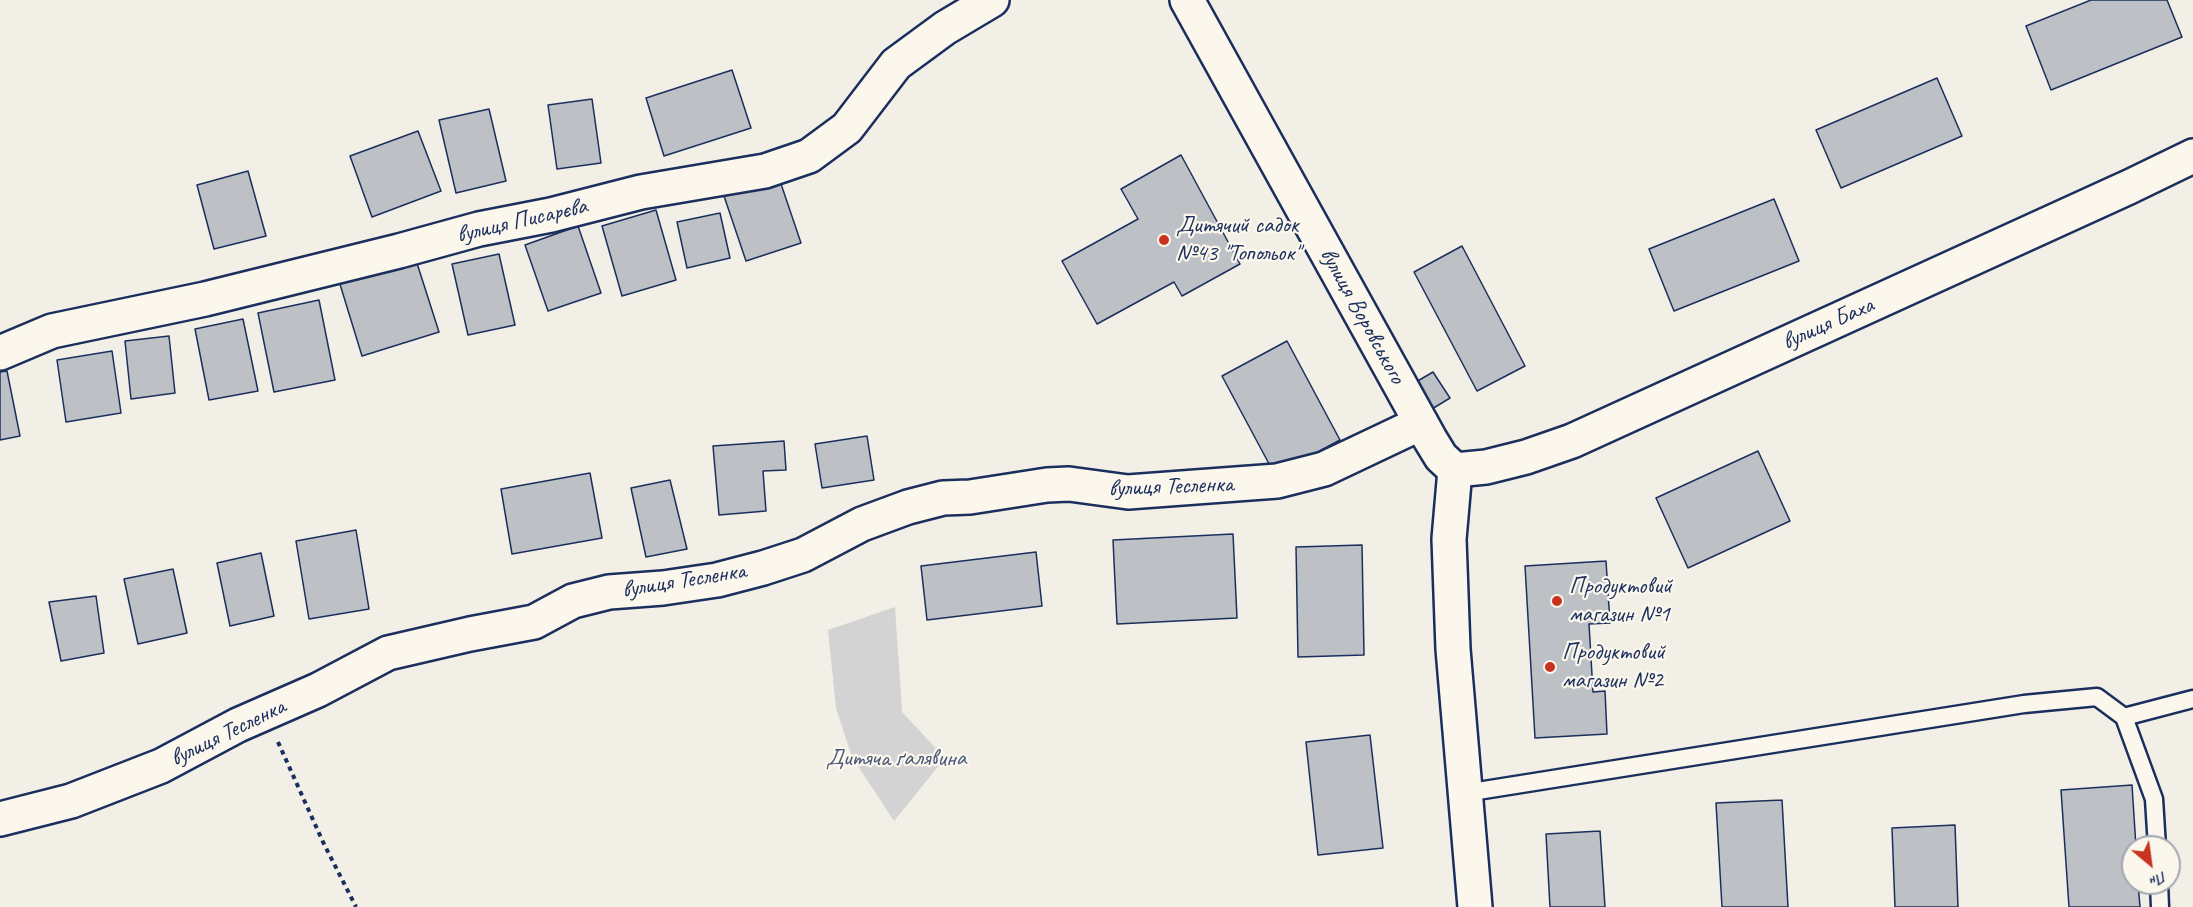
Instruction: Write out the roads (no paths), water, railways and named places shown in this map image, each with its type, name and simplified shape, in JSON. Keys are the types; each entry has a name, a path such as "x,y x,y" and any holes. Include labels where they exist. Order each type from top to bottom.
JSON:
{"street":[{"name":"вулиця Писарєва","path":"0,352 52,331 205,299 479,229 551,215 641,192 765,171 798,160 809,156 847,128 896,64 945,28 992,0"},
{"name":"вулиця Воровського","path":"1187,0 1421,423 1441,457 1455,470"},
{"name":"вулиця Баха","path":"1455,470 1486,467 1526,457 1572,441 2193,156"},
{"name":"вулиця Тесленка","path":"0,819 71,801 161,766 265,713 318,690 388,653 534,622 573,601 609,592 663,588 717,580 763,568 803,555 862,524 943,498 970,497 1069,484 1128,492 1276,481 1324,469 1421,423"},
{"path":"1455,470 1449,539 1454,649 1475,907"}],"lane":[{"path":"1465,794 2024,704 2097,697 2124,717 2154,799 2156,835"},
{"path":"2124,717 2193,699"}],"place":[{"name":"Дитячий садок №43 \"Топольок\"","path":"1164,240"},
{"name":"Продуктовий магазин №1","path":"1557,601"},
{"name":"Продуктовий магазин №2","path":"1550,667"}],"park label":[{"name":"Дитяча ґалявина","path":"896,759"}]}
